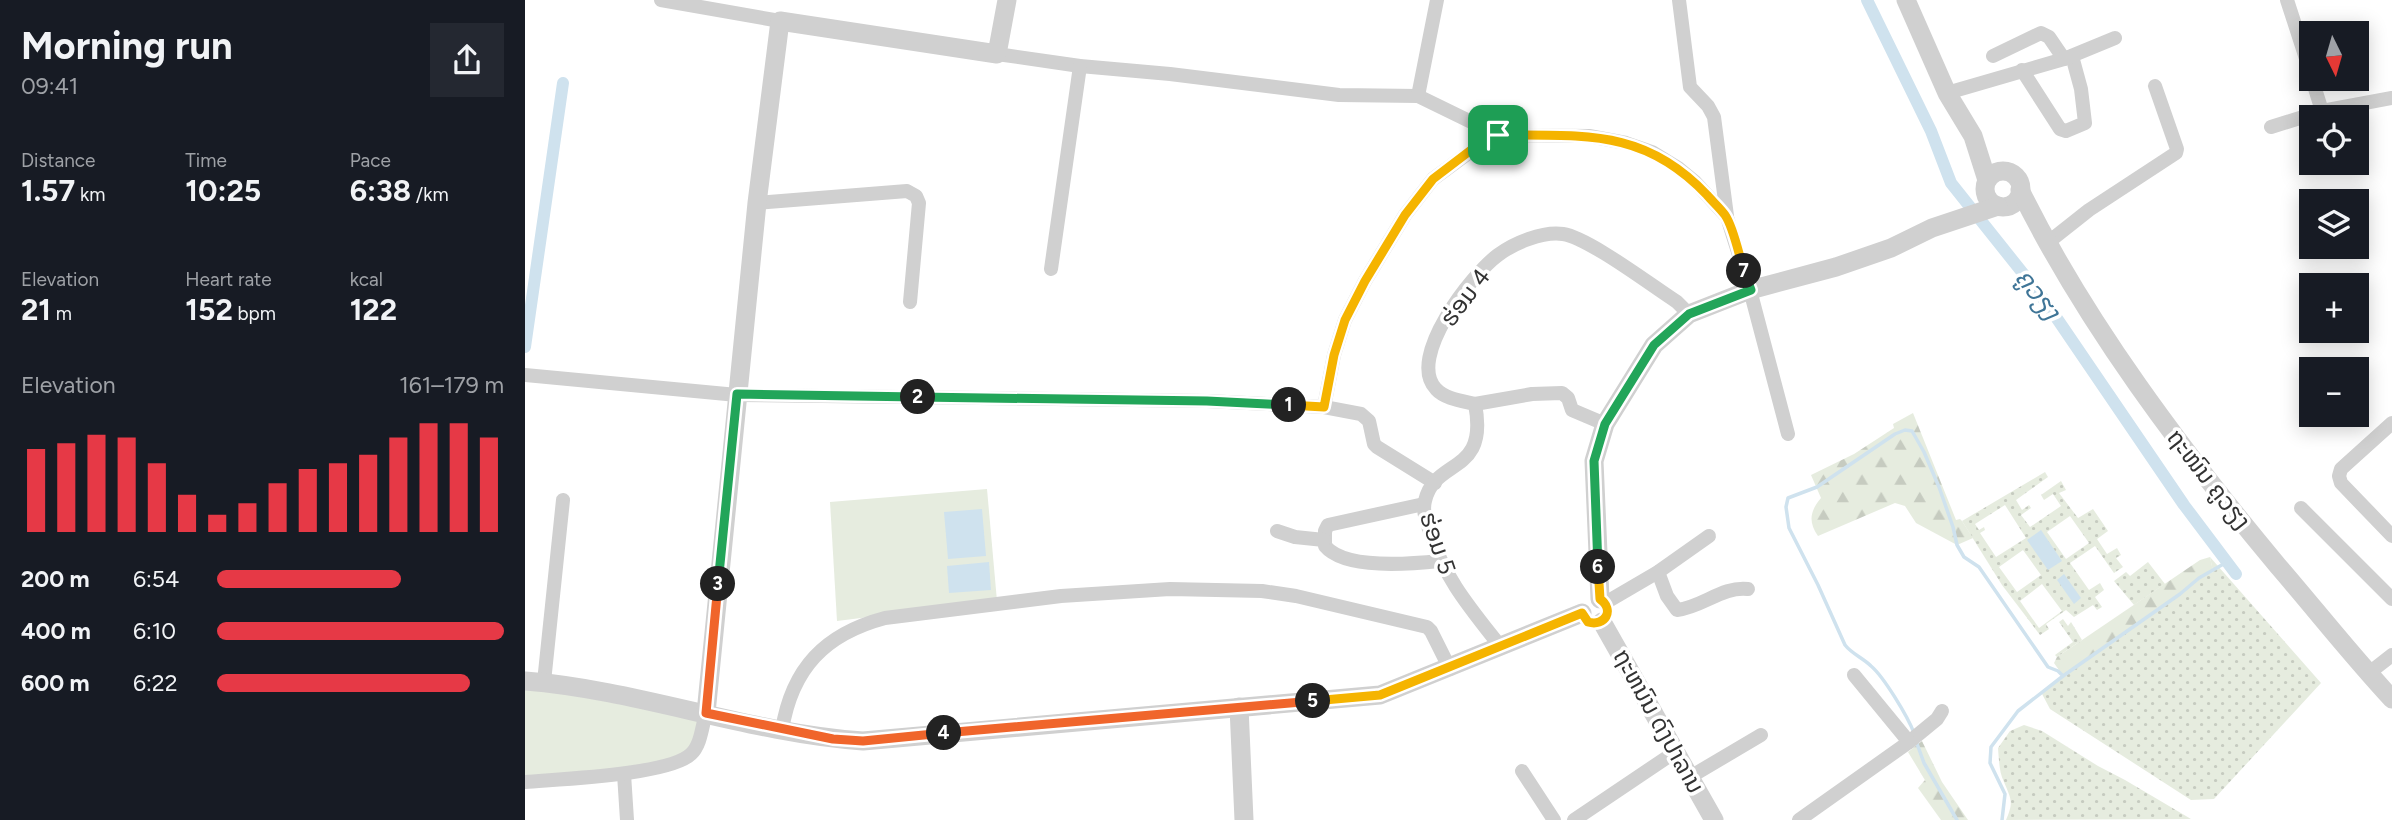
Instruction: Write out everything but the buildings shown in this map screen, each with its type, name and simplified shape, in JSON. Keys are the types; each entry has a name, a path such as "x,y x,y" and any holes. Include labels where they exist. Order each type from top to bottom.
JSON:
{"street":[{"path":"661,0 780,21 1080,66 1339,95 1418,96 1498,135 1589,136 1626,143 1652,152 1678,168 1727,217"},
{"path":"997,54 1007,0"},
{"path":"1418,96 1437,0"},
{"path":"1679,0 1690,87 1708,106 1714,117 1727,217 1751,290 1788,435"},
{"name":"ຖະໜົນ ຄູວຽງ","path":"1906,0 1947,93 1973,136 2018,180 2020,191 2046,244 2143,391 2218,495 2392,699"},
{"path":"2287,0 2299,37"},
{"path":"525,782 624,774 678,762 695,749 706,713 757,203 780,21"},
{"path":"1993,56 2041,33 2046,34 2068,57 2081,89 2085,123 2066,131 2060,129 2022,70"},
{"path":"1947,93 2068,57 2115,38"},
{"path":"1051,268 1080,66"},
{"path":"2046,244 2089,210 2176,153 2177,149 2155,86"},
{"path":"2354,105 2392,98"},
{"path":"2271,127 2299,118"},
{"path":"1324,407 1334,355 1345,320 1405,215 1433,179 1471,150 1498,135"},
{"name":"ຖະໜົນ ຄູວຽງ","path":"1973,136 1991,198 2046,244"},
{"name":"ຖະຫນົນ ດົງປາລານ","path":"1714,820 1635,676 1602,608 1594,461 1605,424 1654,345 1689,314 1751,290 1836,267 1891,248 1958,219 1991,198 1999,172 2011,173"},
{"path":"757,203 907,191 915,196 919,203 911,302"},
{"path":"1991,198 2017,200 2020,191"},
{"name":"ຮ່ອມ 4","path":"1475,404 1437,391 1429,380 1430,350 1433,340 1470,283 1497,255 1513,246 1555,233 1578,239 1677,302 1689,314"},
{"path":"528,375 737,394 1193,401 1324,407 1361,414 1369,421 1374,444 1435,483"},
{"path":"1475,404 1532,394 1562,393 1568,398 1571,410 1605,424"},
{"name":"ຮ່ອມ 5","path":"1475,404 1477,429 1471,454 1435,483 1427,493 1424,513 1440,561 1452,585 1500,646"},
{"path":"2392,423 2341,469 2339,476 2341,482 2392,537"},
{"path":"563,500 535,681 648,700 782,730 863,741 1380,695 1582,613 1588,600 1602,608 1709,536"},
{"path":"1424,504 1332,524 1325,531 1325,546 1330,552 1358,562 1395,565 1440,561"},
{"path":"2301,508 2392,599"},
{"path":"1277,531 1295,537 1324,540"},
{"path":"1658,572 1667,596 1677,610 1700,605 1725,591 1748,589"},
{"path":"782,730 786,705 796,681 809,664 843,633 885,618 1061,596 1170,589 1262,591 1296,596 1427,627 1450,668"},
{"path":"2369,674 2392,655"},
{"path":"1854,675 1910,741"},
{"path":"1239,707 1244,820"},
{"path":"1799,820 1910,741 1937,719 1942,711"},
{"path":"1690,777 1761,735"},
{"path":"1574,820 1675,751"},
{"path":"1522,771 1554,820"},
{"path":"624,774 628,820"}],"green space":[{"path":"1913,413 1956,520 1962,521 1973,538 1957,545 1916,523 1905,506 1895,503 1818,536 1812,517 1814,507 1821,498 1811,475 1854,454 1894,428 1893,424"},
{"path":"2045,472 2048,477 2016,500 2022,510 2029,505 2031,508 2021,515 2030,527 2061,506 2053,494 2044,500 2041,495 2061,481 2066,490 2059,493 2078,518 2093,509 2108,531 2097,539 2107,554 2117,548 2121,555 2116,558 2123,567 2114,573 2095,546 2070,563 2089,590 2100,583 2104,590 2095,597 2102,607 2097,610 2093,605 2074,617 2066,610 2046,624 2049,629 2040,635 2002,585 1962,521","holes":["2005,505 2026,538 1996,557 1980,533 1985,530 1984,527 1979,530 1975,524","2070,516 2089,543 2066,559 2047,532","2023,550 2041,575 2017,592 1999,567","2042,584 2062,611 2039,628 2020,601"]},
{"path":"987,489 997,601 837,621 830,502"},
{"path":"2210,557 2321,683 2214,799 2191,800 2050,709 2041,692 2199,578 2213,572"},
{"path":"2210,557 2213,571 2063,676 2054,663 2057,657 2200,560"},
{"path":"2148,562 2165,584 2134,605 2114,581 2126,572 2130,576"},
{"path":"2063,619 2068,626 2071,622 2082,640 2057,657 2055,655 2073,642 2059,622"},
{"path":"525,681 706,713 694,750 671,766 525,782"},
{"path":"2024,725 2042,731 2191,819 2006,820 2011,801 1999,766 1998,748 2010,731"},
{"path":"1922,741 1942,782 1968,820 1941,820 1918,788 1925,780 1908,752"}],"water":[{"path":"982,509 986,556 948,559 944,512"},
{"path":"2041,530 2062,561 2048,570 2027,540"},
{"path":"989,562 991,590 949,593 947,566"},
{"path":"2064,574 2081,598 2074,604 2057,580"}],"waterway":[{"name":"ຄູວຽງ","path":"1867,0 1931,131 1951,183 2045,301 2184,505 2236,574"},
{"path":"525,347 563,83"},
{"path":"1914,733 1882,679 1871,666 1845,645 1789,528 1786,507 1788,498 1817,487 1905,430 1912,431 1924,452 1939,487 1957,545 1964,557 1979,567 2048,667 2063,676 2018,711 1991,747 1990,763 2005,794 2002,820"},
{"path":"2063,676 2199,578 2227,562"},
{"path":"1916,741 1924,763 1957,820"}],"route":[{"path":"1498,135 1589,136 1626,143 1652,152 1678,168 1727,217 1751,290 1689,314 1654,345 1605,424 1594,461 1600,599 1608,610 1607,617 1602,622 1588,622 1582,613 1380,695 863,741 806,735 706,713 737,394 1207,401 1324,407 1334,355 1345,320 1405,215 1433,179 1471,150 1498,135"}]}
